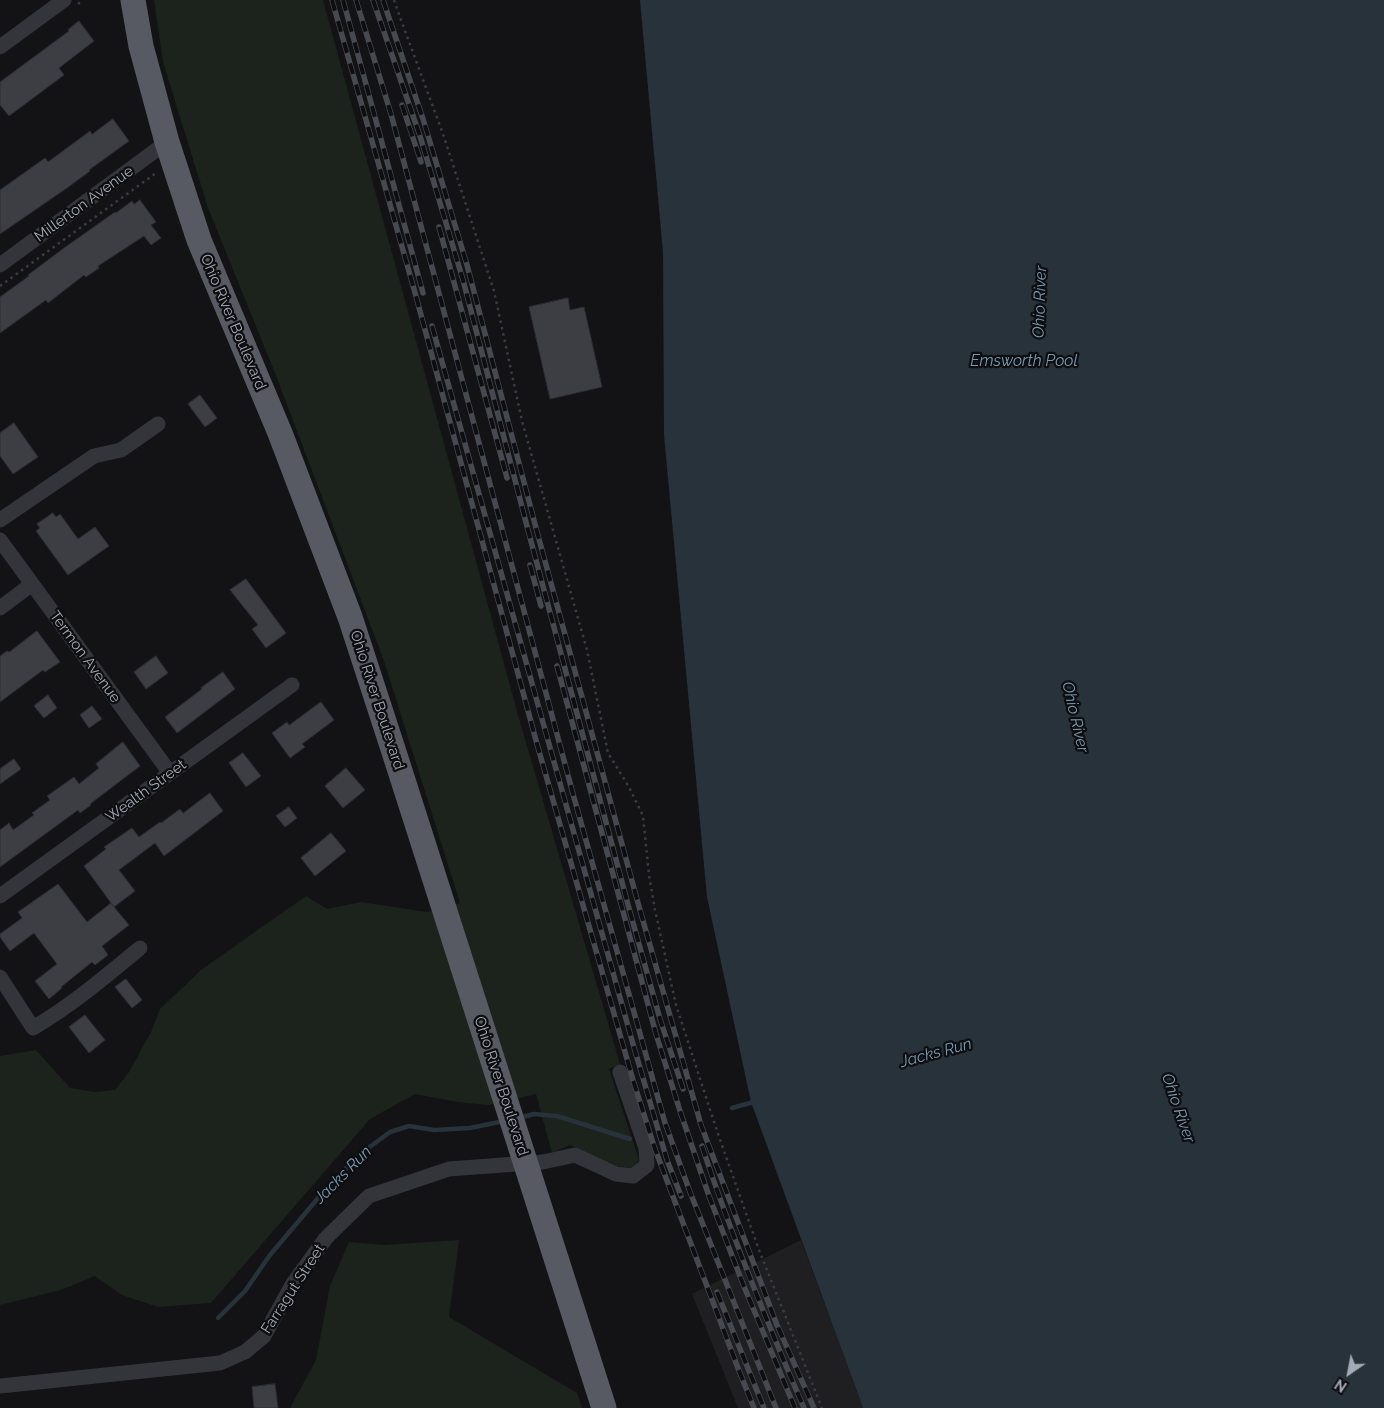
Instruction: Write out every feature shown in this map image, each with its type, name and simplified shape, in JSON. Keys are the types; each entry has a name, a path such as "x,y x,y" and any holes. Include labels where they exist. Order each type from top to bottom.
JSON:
{"highway":[{"name":"Ohio River Boulevard","path":"133,0 141,46 167,142 199,240 280,433 350,617 604,1408"}],"street":[{"path":"0,47 64,0"},
{"name":"Millerton Avenue","path":"0,266 167,142"},
{"path":"0,520 94,456 121,450 158,424"},
{"name":"Termon Avenue","path":"0,540 170,773"},
{"path":"0,608 32,584"},
{"name":"Wealth Street","path":"0,896 292,686"},
{"path":"0,977 33,1028 85,993 140,948"},
{"name":"Farragut Street","path":"0,1386 220,1363 245,1352 264,1336 292,1285 326,1238 370,1196 449,1169 543,1162 575,1155 616,1174 633,1176 647,1164 646,1148 620,1072"}],"path":[{"path":"394,0 442,134 494,291 522,421 587,650 608,752 643,816 649,876 676,1005 714,1122 759,1250 822,1408"}],"shaded area":[{"path":"154,0 323,0 518,715 620,1064 609,1069 639,1160 631,1168 617,1166 570,1145 552,1153 536,1094 489,1105 458,1102 415,1094 370,1119 211,1303 158,1307 122,1295 95,1276 61,1290 0,1305 0,1056 36,1050 70,1088 95,1092 115,1090 129,1072 152,1030 160,1009 201,970 306,896 327,909 361,902 427,912 460,903 384,661 275,373 208,208 163,62"},
{"path":"459,1240 449,1317 577,1393 582,1408 290,1408 316,1360 330,1286 349,1242 384,1245"},
{"path":"801,1240 863,1408 738,1408 692,1294"}],"water":[{"name":"Emsworth Pool","path":"640,0 1384,0 1384,1408 863,1408 751,1102 707,897 664,435 663,252"}],"building":[{"path":"79,21 94,41 59,68 64,75 9,116 0,105 0,82 69,31"},
{"path":"113,119 129,141 67,188 0,234 0,190 45,158 48,162 90,131 92,134"},
{"path":"140,200 156,222 151,225 161,238 151,245 144,236 98,266 99,268 86,277 84,275 48,303 46,300 0,333 0,297 115,212 132,201 134,204"},
{"path":"568,298 570,310 584,307 602,387 550,399 529,307"},
{"path":"200,395 217,418 205,427 188,404"},
{"path":"14,423 38,457 13,474 0,456 0,433"},
{"path":"53,513 56,517 60,514 78,539 95,527 109,546 68,575 36,531 40,528 37,524"},
{"path":"246,579 286,633 266,648 252,629 258,625 230,590"},
{"path":"37,631 60,662 45,672 43,670 0,702 0,656 7,651 9,652"},
{"path":"156,656 168,673 146,689 134,672"},
{"path":"223,672 235,689 177,733 165,717"},
{"path":"48,695 57,708 44,718 34,706"},
{"path":"321,702 334,720 302,744 305,747 290,758 272,733 287,722 289,725"},
{"path":"92,706 102,719 89,728 80,715"},
{"path":"123,742 140,766 80,813 78,810 0,867 0,830 9,823 13,830 34,815 32,813 50,800 47,796 74,777 79,784 99,768 96,764"},
{"path":"243,753 261,776 246,787 229,763"},
{"path":"14,759 21,769 0,784 0,769"},
{"path":"346,768 365,790 343,808 325,786"},
{"path":"210,793 223,811 164,856 155,843 119,870 135,891 114,907 84,866 106,849 104,847 132,828 139,837 180,809 183,813"},
{"path":"289,807 297,818 285,827 276,816"},
{"path":"331,833 346,851 315,876 301,858"},
{"path":"58,884 87,922 111,903 129,925 102,946 108,955 95,965 92,962 49,999 35,981 57,964 34,933 10,951 0,937 0,934 22,918 18,912"},
{"path":"126,979 142,1000 132,1008 115,987"},
{"path":"85,1015 105,1040 89,1053 69,1027"},
{"path":"275,1384 278,1408 254,1408 252,1387"}],"waterway":[{"name":"Jacks Run","path":"732,1108 757,1101"},
{"name":"Jacks Run","path":"519,1118 534,1114 557,1116 630,1139"},
{"name":"Jacks Run","path":"218,1318 245,1291 270,1255 319,1197 360,1154 390,1132 409,1126 434,1130 470,1128 504,1121"}],"railway":[{"path":"332,0 414,289 537,744 633,1080 655,1149 754,1408"},
{"path":"343,0 423,293"},
{"path":"356,0 391,114 573,794 665,1123 690,1192 776,1408"},
{"path":"373,0 420,136 463,280 630,912 660,1019 683,1089"},
{"path":"383,0 423,119 467,265 638,903 701,1125 777,1325 814,1408"},
{"path":"402,105 421,162"},
{"path":"439,227 507,478"},
{"path":"432,326 633,1044 667,1160 681,1196"},
{"path":"530,565 541,606"},
{"path":"557,666 656,1034 680,1111 709,1196 743,1284 795,1408"},
{"path":"702,1146 750,1278 804,1408"},
{"path":"717,1292 764,1408"}],"water label":[{"name":"Ohio River","path":"1040,302"},
{"name":"Ohio River","path":"1075,717"},
{"name":"Ohio River","path":"1178,1108"}]}
